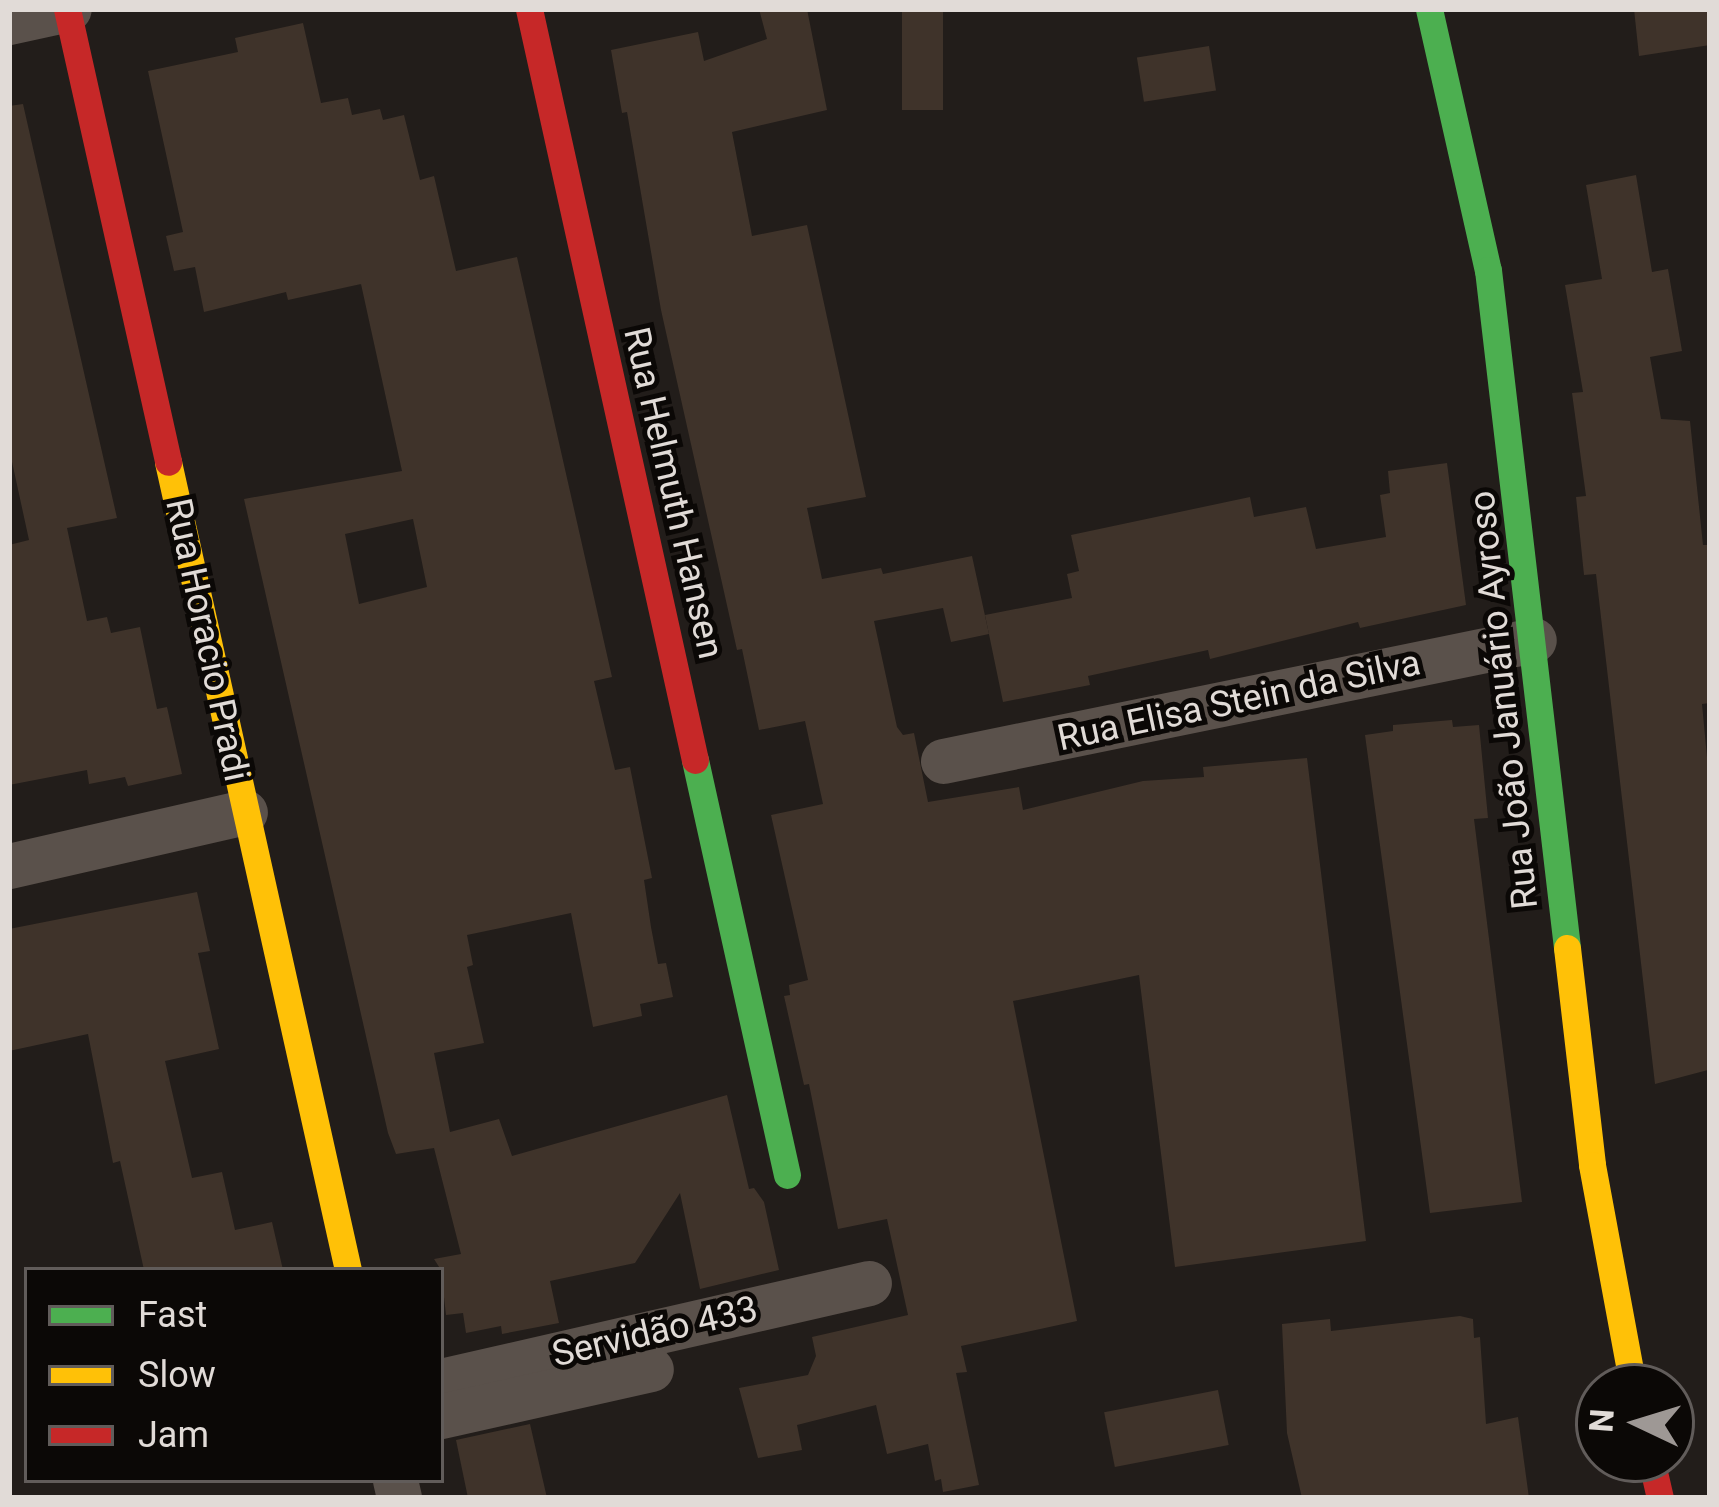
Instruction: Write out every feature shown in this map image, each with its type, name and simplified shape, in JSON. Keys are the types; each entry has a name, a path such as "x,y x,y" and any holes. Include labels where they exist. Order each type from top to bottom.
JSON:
{"street":[{"path":"9,22 68,9"},
{"name":"Rua Horacio Pradi","path":"68,9 347,1267"},
{"name":"Rua Helmuth Hansen","path":"529,9 787,1175"},
{"name":"Rua João Januário Ayroso","path":"1429,9 1488,270 1592,1165 1629,1363"},
{"name":"Rua Elisa Stein da Silva","path":"943,761 1534,640"},
{"path":"9,866 245,812"},
{"name":"Servidão 433","path":"444,1380 869,1283"},
{"path":"444,1415 651,1369"}],"building":[{"path":"759,9 807,9 827,110 732,132 752,236 807,225 866,497 807,508 822,579 881,568 883,574 972,556 989,634 951,642 943,608 874,621 897,727 903,735 914,733 928,802 1019,787 1023,810 1143,781 1204,777 1203,767 1307,758 1366,1241 1175,1267 1139,975 1013,1001 1077,1321 961,1346 967,1372 956,1373 979,1485 943,1492 941,1479 935,1481 928,1444 887,1454 876,1405 797,1425 802,1450 758,1458 739,1388 808,1375 816,1356 812,1337 908,1315 887,1219 838,1229 809,1084 804,1085 784,996 790,995 789,985 808,980 771,815 823,804 805,721 759,730 661,310 627,112 622,113 611,50 698,32 704,61 767,39"},
{"path":"902,9 943,9 943,110 902,110"},
{"path":"1634,9 1710,9 1710,45 1639,56"},
{"path":"303,23 321,103 348,98 352,115 380,109 383,120 404,115 420,180 434,176 456,271 517,257 612,677 594,681 615,770 630,767 652,878 644,880 651,927 658,964 666,963 673,997 640,1004 642,1016 593,1027 571,913 467,935 473,965 467,967 484,1043 434,1053 450,1132 499,1119 512,1156 727,1095 749,1189 754,1188 764,1202 779,1270 700,1289 680,1193 635,1263 550,1281 559,1323 502,1334 501,1326 466,1333 463,1313 446,1315 444,1267 434,1259 461,1254 434,1148 396,1154 388,1133 244,499 402,471 361,284 288,300 286,292 204,312 195,267 174,271 166,236 183,232 148,71 238,52 235,38","holes":["413,519 427,587 359,604 345,534"]},
{"path":"1209,46 1216,90 1144,102 1137,57"},
{"path":"23,104 117,518 67,528 87,621 107,617 111,633 140,627 157,709 167,707 182,774 128,786 125,777 89,784 87,770 9,785 9,545 29,540 9,448 9,106"},
{"path":"1636,175 1652,272 1668,269 1682,351 1650,357 1661,419 1690,421 1703,545 1710,545 1710,703 1702,704 1710,789 1708,1070 1655,1084 1596,574 1584,575 1576,497 1586,496 1572,393 1583,392 1565,285 1602,279 1586,185"},
{"path":"1447,463 1466,605 1360,628 1358,622 1210,659 1208,650 1088,676 1090,685 1003,702 985,615 1072,598 1067,574 1079,571 1071,535 1250,497 1254,517 1306,507 1316,549 1386,537 1380,495 1390,493 1388,471"},
{"path":"1452,720 1453,727 1479,725 1488,818 1474,819 1522,1202 1430,1213 1365,735 1393,731 1393,725"},
{"path":"197,892 210,951 198,953 219,1049 165,1061 192,1178 222,1172 235,1230 272,1222 282,1267 143,1267 120,1161 113,1163 88,1034 9,1051 9,929"},
{"path":"1460,1316 1473,1319 1474,1338 1480,1337 1486,1424 1518,1417 1529,1498 1302,1498 1287,1433 1282,1324 1330,1319 1331,1331"},
{"path":"1218,1390 1229,1445 1115,1467 1104,1412"},
{"path":"530,1424 547,1498 468,1498 456,1440"}],"traffic: fast":[{"path":"1429,9 1488,270 1567,948"},
{"path":"695,760 787,1175"}],"traffic: slow":[{"path":"168,462 347,1267"},
{"path":"1567,948 1592,1165 1629,1363"}],"traffic: jam":[{"path":"67,9 168,462"},
{"path":"529,9 695,760"},
{"path":"1657,1483 1660,1498"}]}
